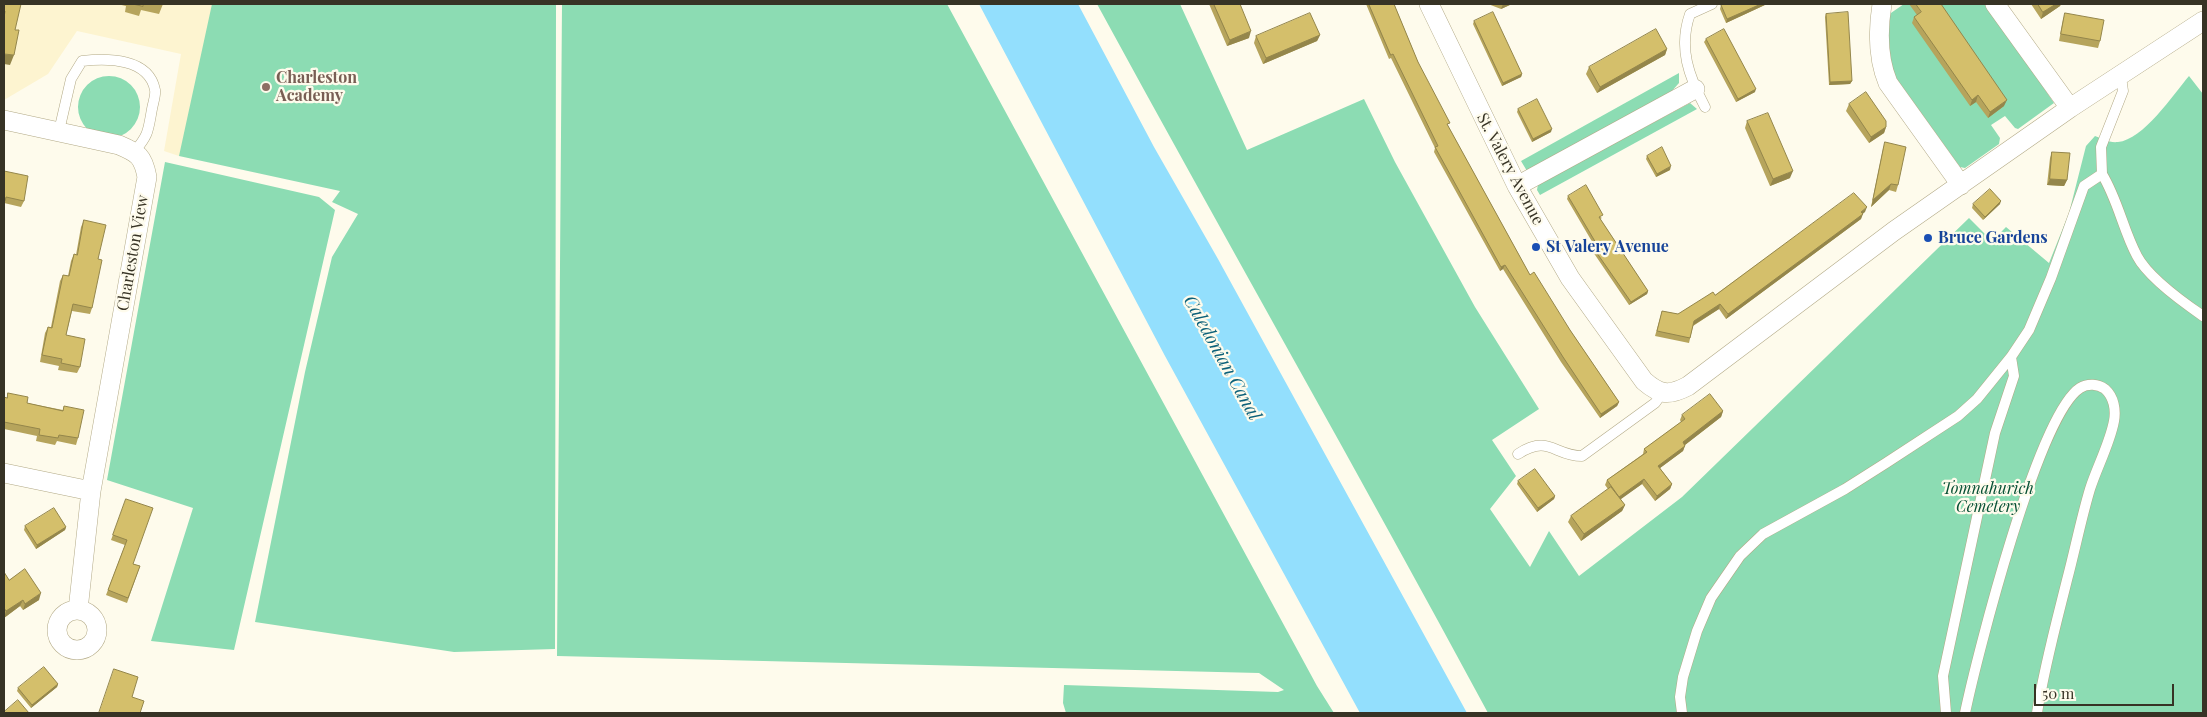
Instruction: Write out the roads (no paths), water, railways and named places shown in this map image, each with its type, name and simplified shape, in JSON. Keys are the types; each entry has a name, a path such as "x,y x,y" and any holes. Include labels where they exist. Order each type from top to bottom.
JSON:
{"street":[{"name":"St. Valery Avenue","path":"1429,4 1517,186 1570,278 1644,381 1653,389 1663,392"},
{"path":"1882,4 1880,21 1884,72 1888,82 1961,185"},
{"path":"1995,4 2070,108"},
{"path":"1663,392 1675,393 1688,386 1894,231 2070,108 2121,77 2203,21"},
{"path":"1517,186 1695,89"},
{"path":"4,120 119,145 135,151"},
{"name":"Charleston View","path":"78,610 91,491 147,178 144,162 135,151"},
{"path":"4,473 91,491"}],"lane":[{"path":"1705,107 1695,89 1687,67 1684,49 1685,28 1690,14 1712,4"},
{"path":"59,132 71,79 82,61 102,58 133,64 148,74 155,91 147,136 135,151"},
{"path":"2121,77 2123,92 2101,147 2102,174 2112,191 2138,258 2172,293 2203,316"},
{"path":"1682,713 1680,697 1683,677 1697,631 1711,598 1740,556 1763,534 1845,489 1958,416 1977,399 2011,357 2029,330 2050,281 2084,186 2102,174"},
{"path":"1946,713 1943,676 1995,434 2014,376 2011,357"},
{"path":"1965,713 2006,557 2038,463 2058,418 2071,398 2079,388 2086,385 2095,385 2104,388 2110,395 2114,407 2114,422 2090,489 2054,633 2037,713"},
{"path":"1518,454 1529,447 1543,445 1558,449 1572,456 1582,456 1655,403 1663,392"}],"water":[{"name":"Caledonian Canal","path":"979,4 1078,4 1154,147 1218,259 1467,713 1360,713 1165,356"}],"place":[{"name":"Charleston Academy","path":"266,87"},
{"name":"Bruce Gardens","path":"1928,238"},
{"name":"St Valery Avenue","path":"1536,247"}],"park label":[{"name":"Tomnahurich Cemetery","path":"1988,498"}]}
